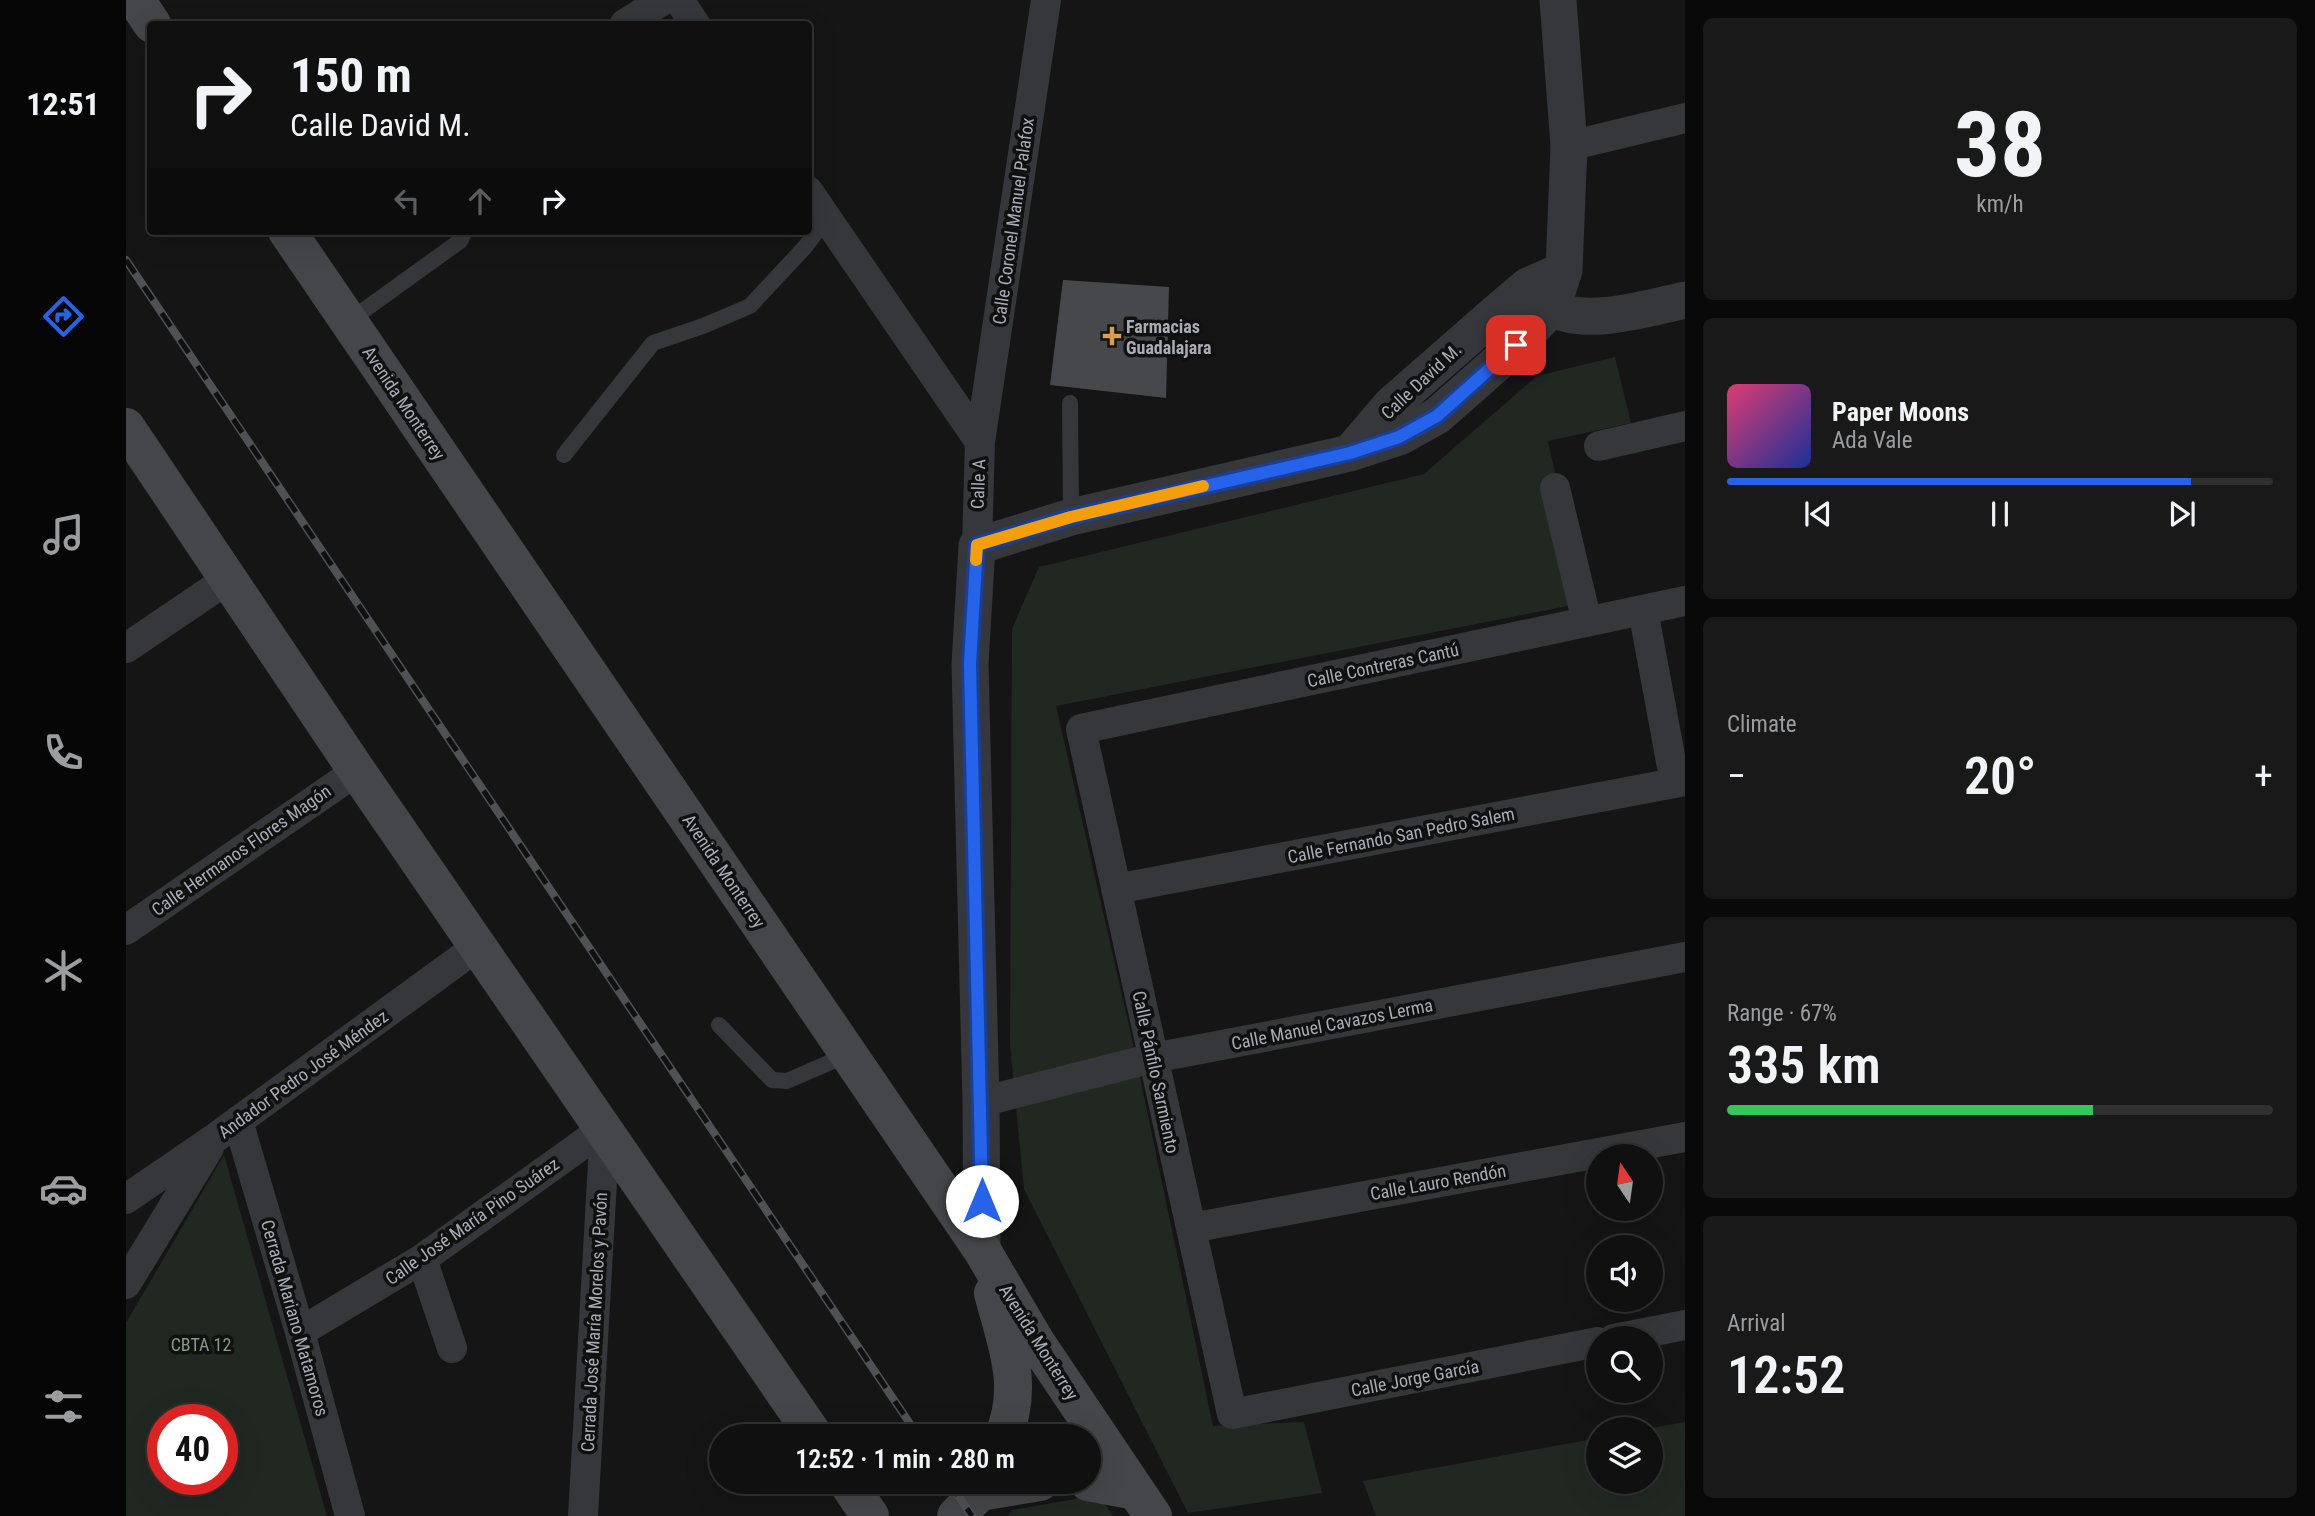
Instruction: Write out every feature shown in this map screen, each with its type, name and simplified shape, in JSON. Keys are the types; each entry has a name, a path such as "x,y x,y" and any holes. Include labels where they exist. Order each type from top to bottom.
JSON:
{"main road":[{"path":"136,0 150,21"},
{"name":"Avenida Monterrey","path":"296,235 349,321 982,1250 1037,1342 1144,1503"},
{"path":"126,427 357,771 807,1424"},
{"path":"982,1250 1015,1375 1009,1424"},
{"path":"1101,1487 1144,1503"},
{"path":"854,1494 870,1516"}],"street":[{"path":"630,21 663,0"},
{"path":"679,0 693,21"},
{"name":"Calle Coronel Manuel Palafox","path":"980,442 1046,0"},
{"path":"1558,0 1569,146 1564,270 1540,297 1580,317 1629,312 1685,300"},
{"path":"1569,146 1685,118"},
{"name":"Calle A","path":"812,197 980,442 970,664 982,1250"},
{"name":"Calle David M.","path":"977,545 1071,517 1350,453 1391,405 1540,297"},
{"path":"1599,446 1685,426"},
{"path":"1555,488 1587,622"},
{"path":"126,648 228,579"},
{"name":"Calle Contreras Cantú","path":"1081,729 1685,601"},
{"path":"1643,610 1680,782"},
{"name":"Calle Pánfilo Sarmiento","path":"1081,729 1232,1415"},
{"name":"Calle Hermanos Flores Magón","path":"126,930 357,771"},
{"name":"Calle Fernando San Pedro Salem","path":"1116,889 1680,782"},
{"name":"Andador Pedro José Méndez","path":"126,1199 226,1130 478,946"},
{"name":"Calle Manuel Cavazos Lerma","path":"981,1102 1153,1058 1685,957"},
{"name":"Calle José María Pino Suárez","path":"300,1332 422,1259 605,1128"},
{"name":"Cerrada José María Morelos y Pavón","path":"583,1516 605,1128"},
{"path":"126,1284 226,1130"},
{"name":"Cerrada Mariano Matamoros","path":"226,1130 300,1332 350,1516"},
{"name":"Calle Lauro Rendón","path":"1191,1228 1685,1137"},
{"path":"422,1259 452,1348"},
{"path":"1663,1329 1685,1325"},
{"name":"Calle Jorge García","path":"1232,1415 1586,1344"}],"lane":[{"path":"564,455 653,343 750,306 805,247 827,218"},
{"path":"349,321 460,241 464,235"},
{"path":"1070,403 1071,517"},
{"path":"719,1025 772,1080 788,1081 849,1055"}],"green space":[{"path":"1615,357 1631,423 1548,441 1583,603 1056,706 1130,1030 1213,1426 1304,1422 1322,1493 1188,1513 1024,1189 1010,1044 1012,629 1039,567 1424,474 1537,376"},
{"name":"CBTA 12","path":"224,1155 327,1516 126,1516 126,1323"},
{"path":"1685,1422 1685,1516 1376,1516 1363,1481 1586,1440 1586,1494 1663,1494 1663,1426"},
{"path":"1099,1495 1113,1516 1008,1516 1012,1510"}],"building":[{"name":"Farmacias Guadalajara","path":"1063,280 1169,287 1166,398 1050,385"}],"railway":[{"path":"126,260 910,1424"},
{"path":"957,1494 972,1516"}],"slow traffic":[{"path":"976,560 977,545 1071,517 1203,486"}],"place":[{"name":"Farmacias Guadalajara","path":"1112,336"}],"route":[{"path":"982,1201 970,664 977,545 1071,517 1350,453 1399,437 1437,416 1516,345"}]}
